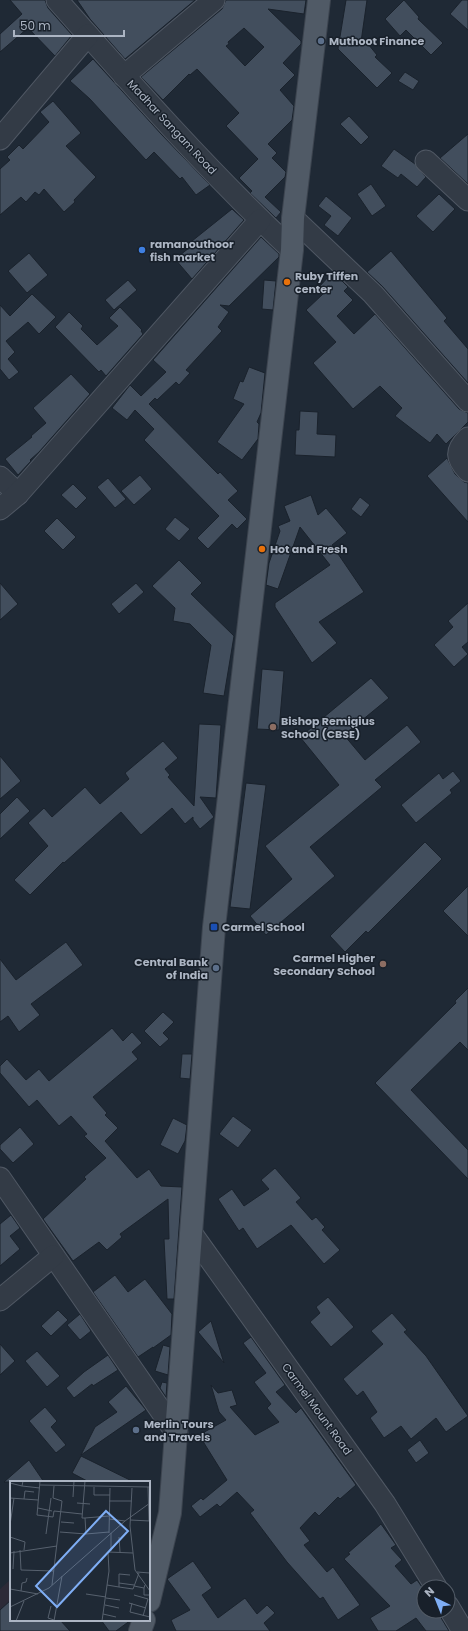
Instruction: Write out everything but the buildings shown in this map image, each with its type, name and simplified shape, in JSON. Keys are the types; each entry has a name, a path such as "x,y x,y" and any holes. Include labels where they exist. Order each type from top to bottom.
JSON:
{"main road":[{"path":"150,1596 170,1513 214,927 292,250 293,218 319,0"},
{"path":"140,1631 144,1621"}],"street":[{"name":"Madhar Sangam Road","path":"57,0 124,76 260,220 292,250"},
{"path":"124,76 214,0"},
{"path":"0,139 88,35"},
{"path":"426,161 468,200"},
{"path":"293,218 373,294 468,401"},
{"path":"0,509 18,494 260,220"},
{"path":"464,443 458,458 468,471"},
{"path":"0,477 18,494"},
{"path":"0,1178 177,1434"},
{"name":"Carmel Mount Road","path":"192,1234 385,1504 431,1579"},
{"path":"0,1300 53,1256"},
{"path":"456,1619 463,1631"}],"shaded area":[{"path":"10,1580 10,1621 14,1631 0,1615 0,1589"}],"place":[{"name":"Muthoot Finance","path":"321,41"},
{"name":"ramanouthoor fish market","path":"142,250"},
{"name":"Ruby Tiffen center","path":"287,282"},
{"name":"Hot and Fresh","path":"262,549"},
{"name":"Bishop Remigius School (CBSE)","path":"273,727"},
{"name":"Carmel School","path":"214,927"},
{"name":"Carmel Higher Secondary School","path":"383,964"},
{"name":"Central Bank of India","path":"216,968"},
{"name":"Merlin Tours and Travels","path":"136,1430"}]}
